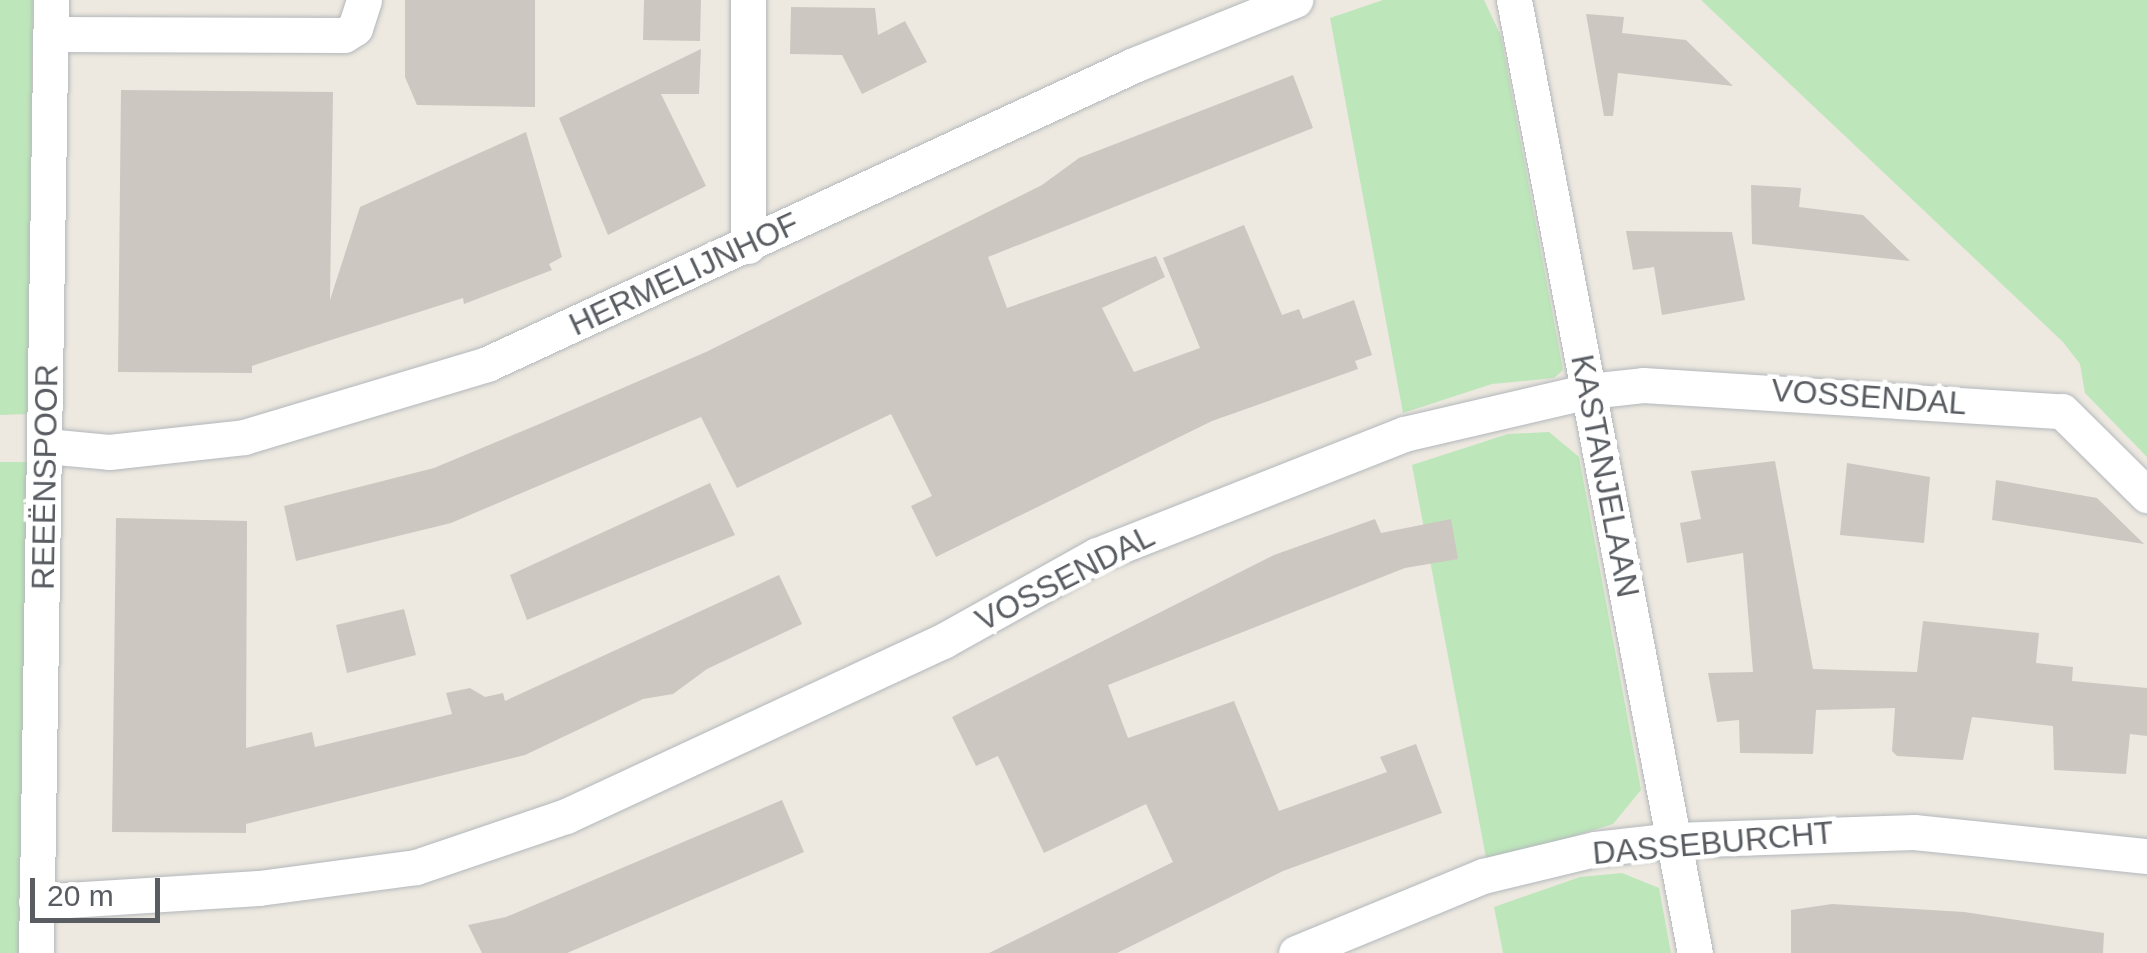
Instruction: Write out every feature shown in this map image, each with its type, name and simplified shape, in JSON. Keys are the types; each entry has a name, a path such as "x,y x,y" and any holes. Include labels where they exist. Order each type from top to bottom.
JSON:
{"street":[{"path":"51,17 344,35 354,28 364,0"},
{"path":"748,0 748,246"},
{"name":"HERMELIJNHOF","path":"46,446 108,452 244,438 487,364 1134,65 1295,0"},
{"name":"KASTANJELAAN","path":"1514,0 1695,953"},
{"name":"REEËNSPOOR","path":"36,953 51,17"},
{"name":"VOSSENDAL","path":"36,902 259,888 416,866 566,816 942,641 1096,555 1404,434 1590,392 1643,385 1830,392 2062,411 2147,495"},
{"name":"DASSEBURCHT","path":"1296,953 1483,876 1595,849 1674,840 1914,832 2147,856"}],"green space":[{"path":"0,0 33,0 28,414 0,415"},
{"path":"1383,0 1484,0 1501,36 1563,370 1554,378 1492,384 1403,413 1330,18"},
{"path":"1701,0 2147,0 2147,457 2085,393 2080,364 2063,342"},
{"path":"1549,432 1579,457 1641,790 1613,824 1487,863 1412,465 1508,434"},
{"path":"0,462 27,462 21,953 0,953"},
{"path":"1622,873 1659,888 1671,953 1503,953 1494,907 1580,877"}],"building":[{"path":"405,0 535,0 535,107 417,105 405,77"},
{"path":"644,0 701,0 700,41 643,40"},
{"path":"791,7 875,8 878,35 905,21 927,62 862,94 842,55 790,54"},
{"path":"1586,14 1624,17 1622,33 1686,40 1733,86 1618,73 1613,116 1604,116"},
{"path":"701,49 699,94 661,94 706,186 608,235 559,118"},
{"path":"1293,75 1313,128 988,257 1007,308 1156,256 1165,277 1102,308 1134,372 1200,348 1163,258 1244,225 1282,315 1299,309 1303,319 1354,300 1372,355 1355,361 1358,369 1212,421 936,557 911,506 932,496 891,414 737,488 701,417 451,523 296,561 284,506 434,468 537,425 706,352 1042,185 1079,158"},
{"path":"121,90 333,92 330,300 360,207 526,132 562,257 549,264 552,270 464,304 463,298 331,340 252,366 252,373 118,372"},
{"path":"1751,185 1801,188 1799,207 1863,215 1910,261 1752,244"},
{"path":"1626,231 1732,232 1745,300 1662,315 1654,267 1633,270"},
{"path":"1775,461 1813,669 1917,672 1923,621 2039,633 2036,663 2073,667 2072,681 2147,688 2147,736 2130,734 2126,774 2054,770 2053,726 1972,717 1963,760 1897,756 1892,751 1895,708 1816,710 1813,754 1740,753 1739,720 1717,722 1708,673 1753,672 1743,553 1687,563 1680,523 1701,519 1691,471"},
{"path":"1847,463 1930,477 1924,543 1840,535"},
{"path":"1996,480 2097,498 2144,544 1992,520"},
{"path":"710,483 735,535 527,620 510,575"},
{"path":"116,518 247,521 246,748 312,732 315,747 452,714 446,693 470,688 485,697 503,693 505,701 779,575 802,624 707,669 673,694 643,699 525,755 246,824 246,833 112,832"},
{"path":"1375,519 1381,533 1451,519 1458,559 1405,568 1108,685 1128,738 1234,701 1279,811 1387,772 1380,757 1416,744 1442,813 1283,871 1117,953 989,953 1173,862 1146,804 1044,853 998,756 976,766 952,717 1274,555"},
{"path":"404,609 416,655 347,673 336,625"},
{"path":"782,800 804,852 567,953 482,953 468,925 506,917"},
{"path":"1832,904 1964,912 2104,933 2103,953 1791,953 1791,910"}]}
